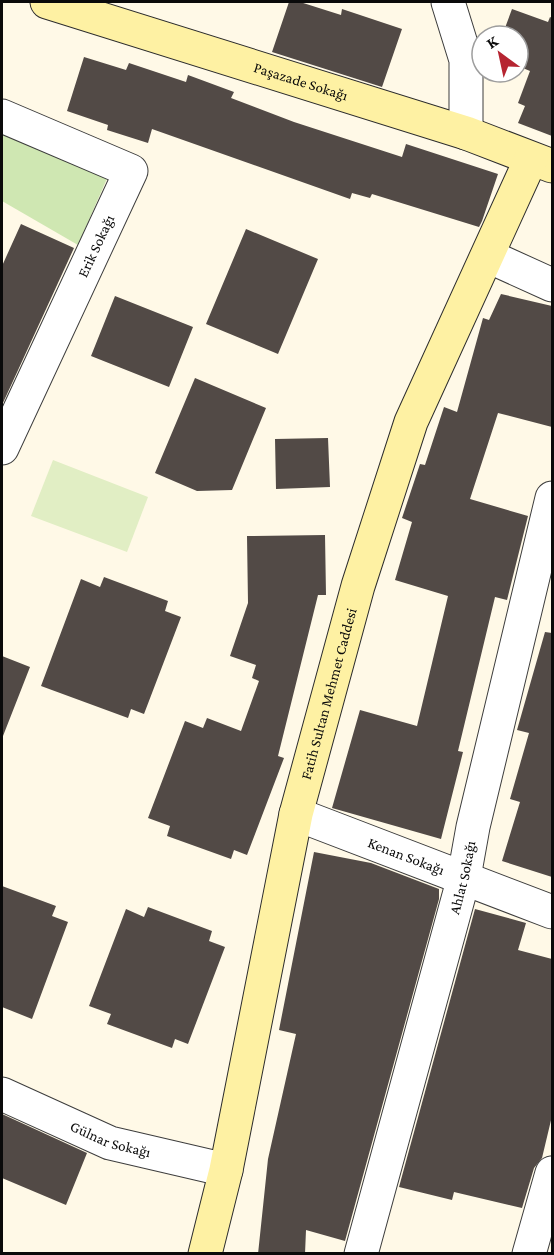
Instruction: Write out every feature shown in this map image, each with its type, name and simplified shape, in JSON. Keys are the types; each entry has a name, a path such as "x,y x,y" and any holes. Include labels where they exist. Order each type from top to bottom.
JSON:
{"street":[{"name":"Paşazade Sokağı","path":"47,2 466,133 542,162"},
{"path":"448,2 466,60 466,133"},
{"name":"Erik Sokağı","path":"2,116 131,171 2,448"},
{"name":"Fatih Sultan Mehmet Caddesi","path":"205,1254 225,1170 296,814 358,586 411,422 488,256 542,162"},
{"path":"488,256 552,285"},
{"name":"Ahlat Sokağı","path":"361,1254 464,877 473,827 552,498"},
{"name":"Kenan Sokağı","path":"296,814 552,912"},
{"name":"Gülnar Sokağı","path":"2,1094 110,1143 225,1170"},
{"path":"539,1244 552,1173"}],"green space":[{"path":"2,128 109,174 78,245 2,201"},
{"path":"53,460 148,497 127,552 31,516"}],"building":[{"path":"289,2 300,2 341,15 342,9 402,29 382,87 272,52"},
{"path":"512,9 548,22 550,17 552,18 552,136 518,123 525,106 518,103 525,84 530,84 530,24 506,24"},
{"path":"84,57 126,70 129,63 186,82 188,75 234,92 231,98 294,122 402,157 406,144 498,174 482,221 479,227 372,194 370,198 352,193 350,199 152,129 148,143 107,130 108,125 67,111"},
{"path":"21,224 74,248 2,405 2,266"},
{"path":"246,229 318,259 278,354 206,324"},
{"path":"501,294 552,306 552,427 498,413 470,499 528,516 507,600 495,597 458,751 463,752 441,839 332,808 360,710 417,726 448,596 395,580 412,522 402,518 420,464 425,465 444,407 457,412 483,318 489,320"},
{"path":"115,296 193,327 169,387 91,356"},
{"path":"195,378 266,408 232,490 197,491 155,473"},
{"path":"328,438 330,487 276,489 275,439"},
{"path":"325,535 326,595 318,595 278,756 284,758 247,855 234,850 231,859 167,836 170,826 148,818 185,721 203,728 207,718 241,731 259,681 252,678 256,665 230,656 248,603 247,536"},
{"path":"104,577 168,601 165,611 181,617 144,714 131,709 128,718 41,686 81,579 100,587"},
{"path":"545,632 552,633 552,877 502,861 520,802 510,799 529,733 517,730"},
{"path":"2,656 30,667 3,736 2,736"},
{"path":"314,852 371,863 439,889 439,899 345,1241 306,1230 305,1254 258,1254 268,1159 296,1034 279,1030"},
{"path":"2,886 56,906 52,916 68,922 32,1019 2,1007"},
{"path":"148,907 212,931 209,941 225,947 188,1044 175,1039 172,1048 107,1024 111,1014 89,1006 126,909 144,917"},
{"path":"475,909 526,923 518,950 552,959 552,1116 542,1158 534,1168 522,1208 454,1192 452,1200 399,1187"},
{"path":"2,1114 87,1153 66,1205 2,1178"}]}
